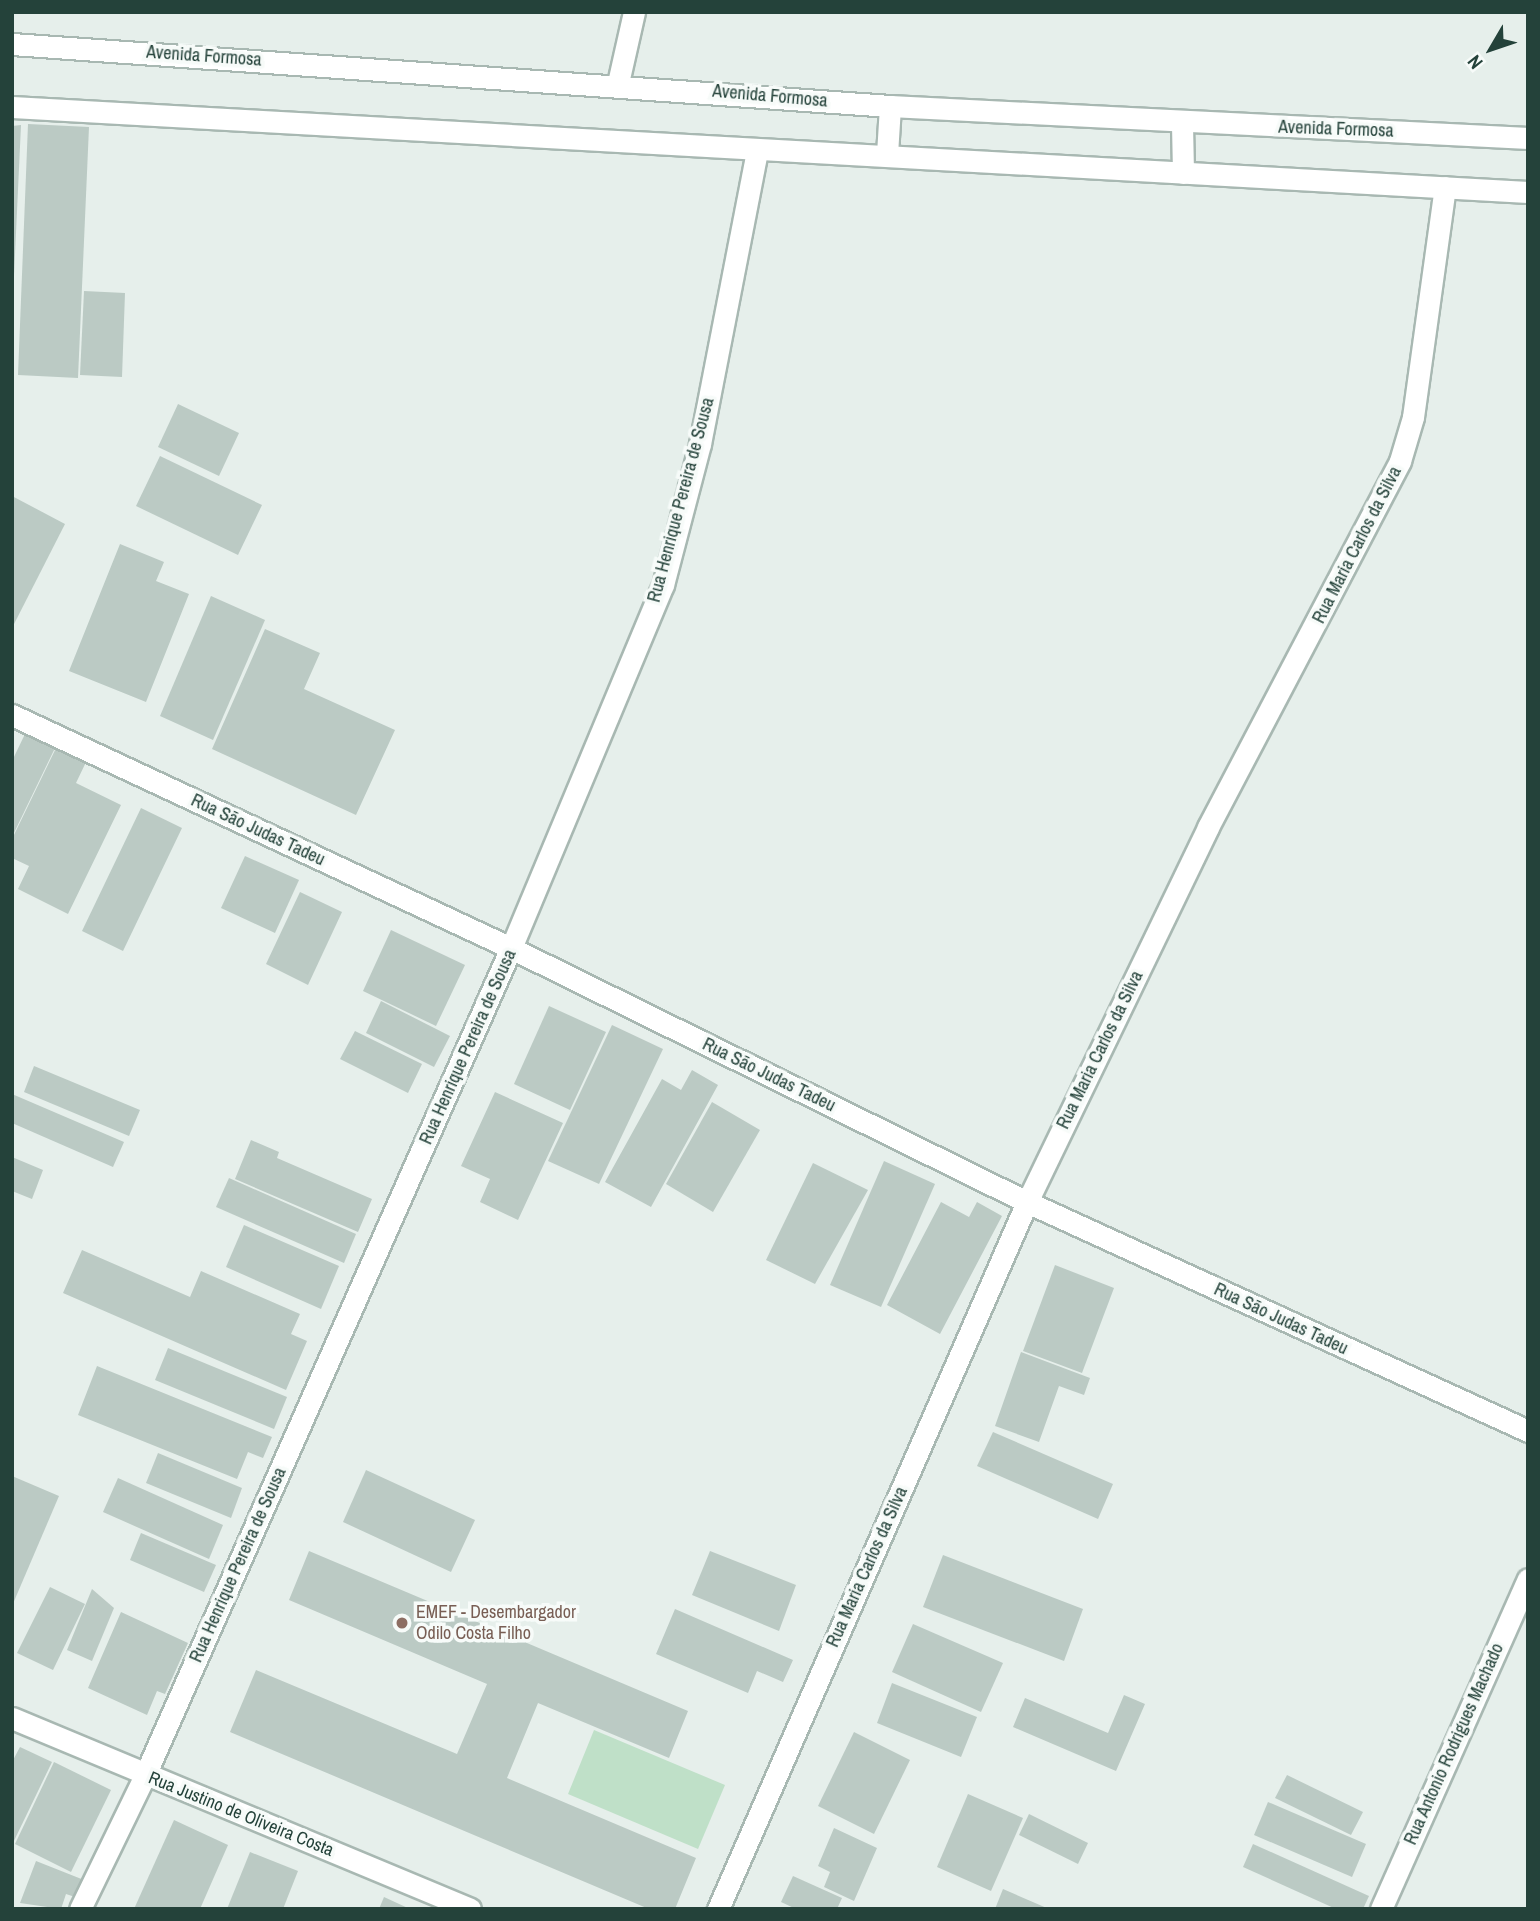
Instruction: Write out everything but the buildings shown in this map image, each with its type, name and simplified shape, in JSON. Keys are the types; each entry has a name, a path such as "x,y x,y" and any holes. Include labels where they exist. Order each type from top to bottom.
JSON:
{"street":[{"path":"618,83 634,12"},
{"name":"Avenida Formosa","path":"12,44 618,83 890,106 1182,124 1528,138"},
{"path":"887,155 890,106"},
{"path":"12,107 757,152 887,155 1528,192"},
{"path":"1182,124 1183,173"},
{"name":"Rua Henrique Pereira de Sousa","path":"80,1909 145,1775 512,948 663,585 700,444 757,152"},
{"name":"Rua Maria Carlos da Silva","path":"718,1909 1027,1202 1208,827 1400,461 1413,417 1445,187"},
{"name":"Rua São Judas Tadeu","path":"12,715 512,948 1027,1202 1528,1432"},
{"name":"Rua Antonio Rodrigues Machado","path":"1381,1909 1528,1579"},
{"name":"Rua Justino de Oliveira Costa","path":"12,1718 470,1909"}],"green space":[{"path":"594,1730 725,1785 698,1849 568,1794"}],"place":[{"name":"EMEF - Desembargador Odilo Costa Filho","path":"402,1623"}]}
